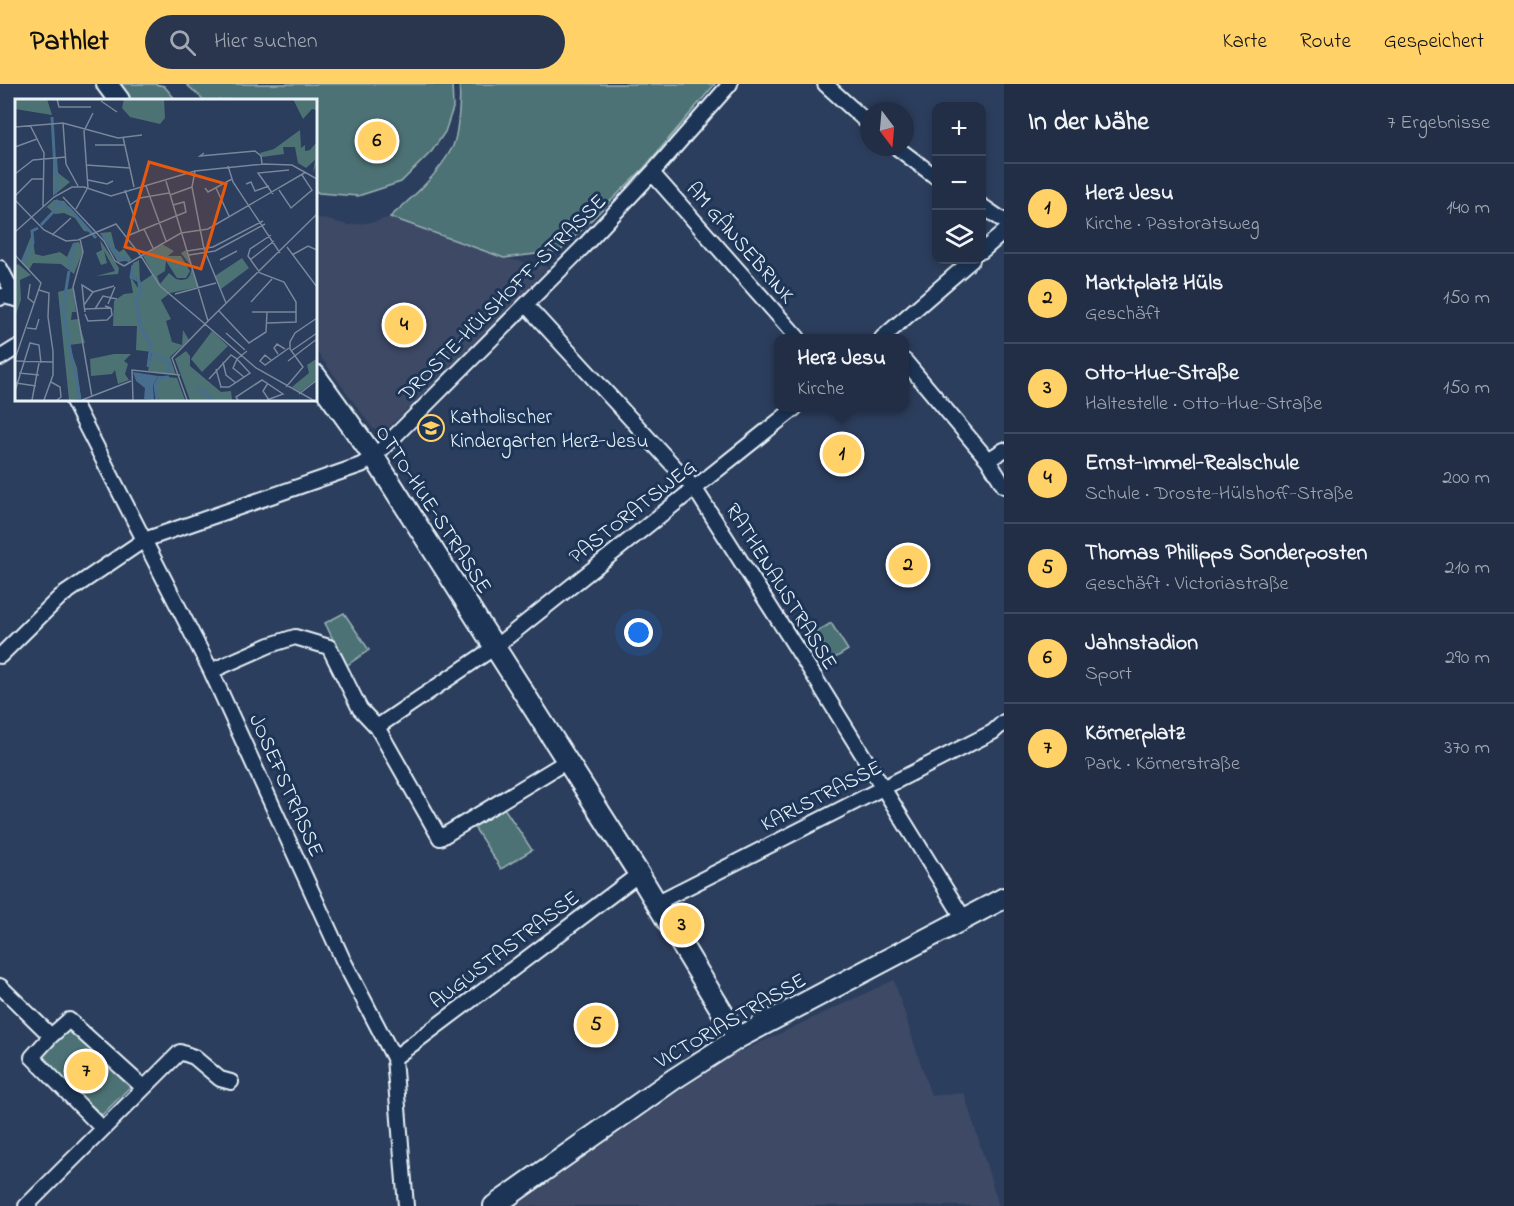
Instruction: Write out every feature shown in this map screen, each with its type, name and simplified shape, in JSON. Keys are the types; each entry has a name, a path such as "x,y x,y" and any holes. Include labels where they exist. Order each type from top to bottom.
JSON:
{"street":[{"path":"107,84 118,99"},
{"name":"DROSTE-HÜLSHOFF-STRASSE","path":"0,656 60,597 144,540 361,465 374,457 526,305 652,173 730,84"},
{"path":"825,84 860,116"},
{"path":"908,156 932,174"},
{"name":"AM GÄNSEBRINK","path":"652,173 794,334"},
{"path":"986,209 1003,221 986,244"},
{"path":"889,334 967,264"},
{"path":"0,268 15,297"},
{"path":"0,298 15,299"},
{"name":"RATHENAUSTRASSE","path":"526,305 695,489 964,919"},
{"path":"0,358 15,349"},
{"path":"909,366 988,460 1004,486"},
{"name":"OTTO-HUE-STRASSE","path":"316,376 374,457 639,874 738,1038"},
{"name":"JOSEFSTRASSE","path":"73,400 211,671 344,960 394,1058 406,1206"},
{"name":"PASTORATSWEG","path":"377,727 495,647 790,412"},
{"path":"988,460 1004,450"},
{"path":"211,671 270,645 295,637 329,647 360,709 377,727 440,838 567,761"},
{"name":"KARLSTRASSE","path":"656,903 993,732 1004,722"},
{"name":"AUGUSTASTRASSE","path":"394,1058 639,874"},
{"name":"VICTORIASTRASSE","path":"494,1206 674,1079 738,1038 1004,898"},
{"path":"0,986 51,1036"},
{"path":"102,1128 32,1057 51,1036 69,1020 144,1088"},
{"path":"26,1206 180,1052 194,1057 220,1079 231,1083"}],"shaded area":[{"path":"316,217 348,225 374,222 390,217 504,258 548,267 517,301 386,430 373,429 316,350"},
{"path":"894,980 931,1096 964,1093 999,1206 515,1206 721,1061"}],"green space":[{"path":"117,84 164,86 175,99 127,99"},
{"path":"186,84 452,84 453,108 445,132 432,151 401,182 358,196 316,192 316,99 203,99"},
{"path":"459,84 715,84 644,168 560,251 504,258 390,217 432,177 452,148 458,117"},
{"path":"344,613 369,650 346,666 325,623"},
{"path":"831,623 848,650 832,660 815,633"},
{"path":"504,808 532,850 501,869 474,827"},
{"path":"71,1028 132,1085 102,1115 40,1058"}],"place":[{"name":"Jahnstadion","path":"377,141"},
{"name":"Ernst-Immel-Realschule","path":"404,325"},
{"name":"Katholischer Kindergarten Herz-Jesu","path":"431,428"},
{"name":"Herz Jesu","path":"842,454"},
{"name":"Marktplatz Hüls","path":"908,565"},
{"name":"Otto-Hue-Straße","path":"682,925"},
{"name":"Thomas Philipps Sonderposten","path":"596,1025"},
{"name":"Körnerplatz","path":"86,1071"}]}
